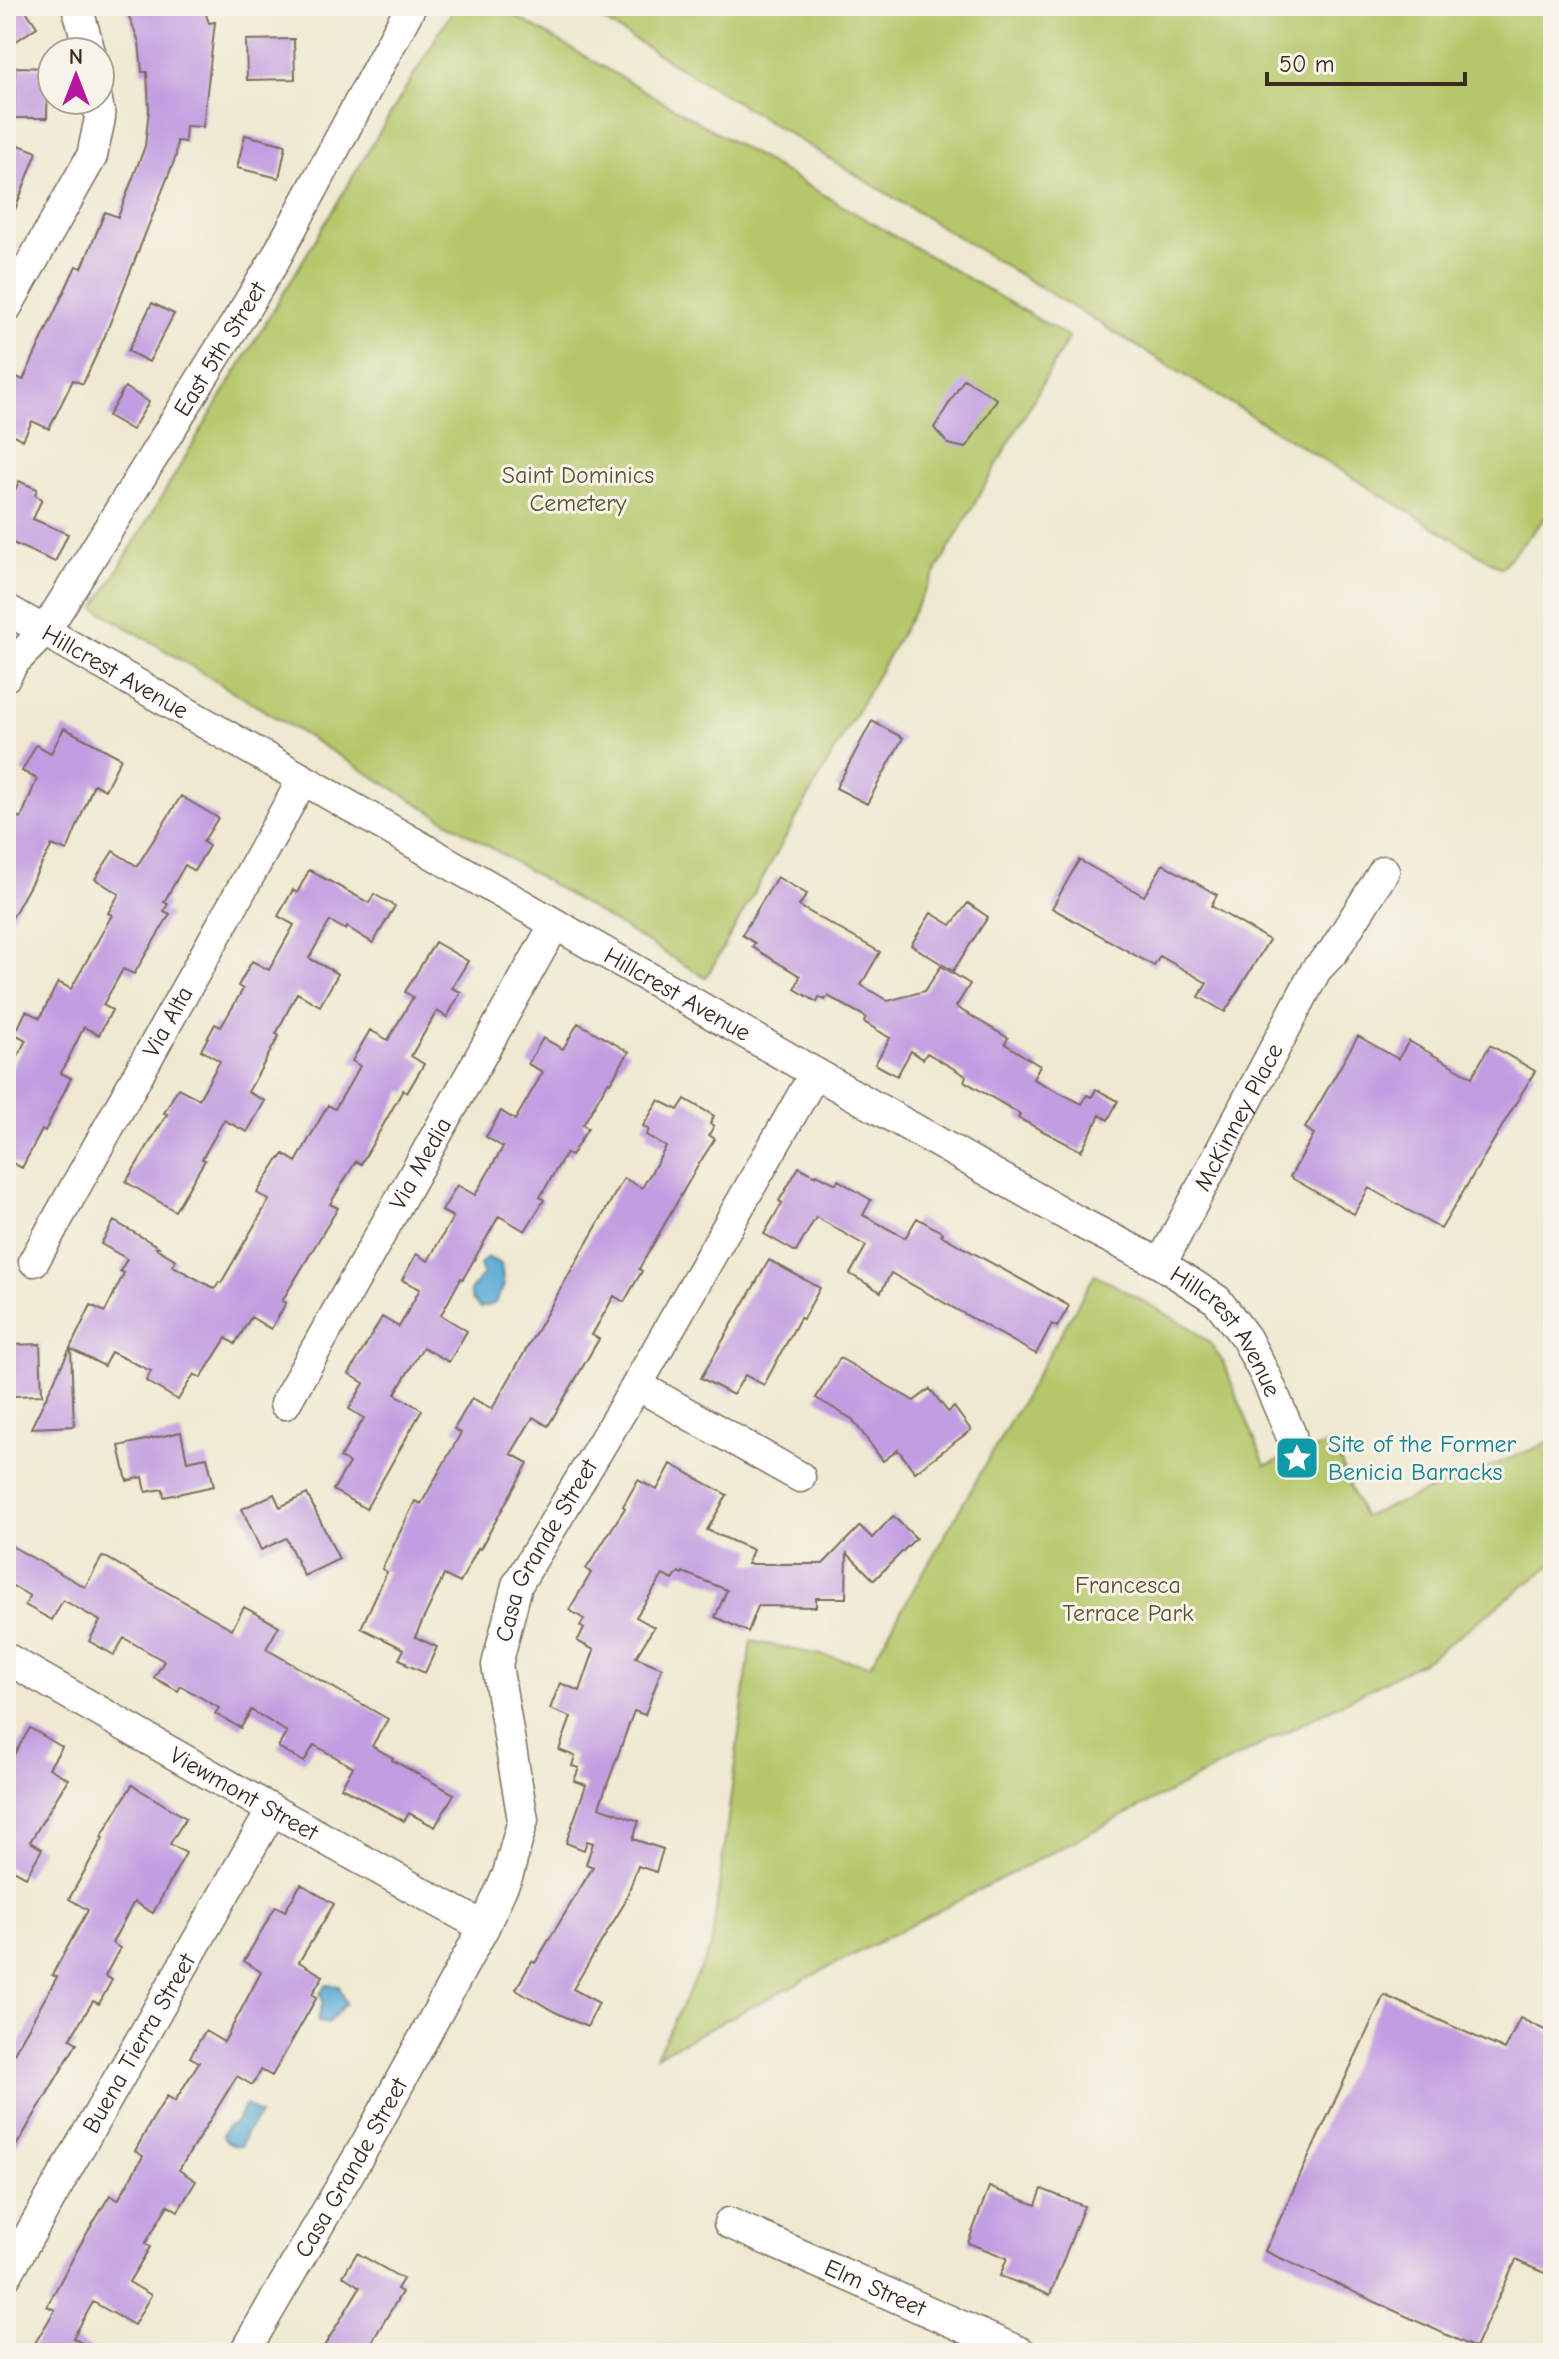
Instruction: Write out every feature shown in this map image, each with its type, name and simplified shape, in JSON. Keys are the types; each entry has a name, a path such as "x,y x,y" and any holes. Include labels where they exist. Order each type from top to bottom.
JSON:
{"street":[{"path":"77,6 85,36"},
{"name":"East 5th Street","path":"6,676 13,663 45,631 260,285 411,6"},
{"path":"6,308 92,156 100,116"},
{"name":"Hillcrest Avenue","path":"6,609 815,1073 1077,1221 1161,1264 1217,1300 1246,1338 1291,1435"},
{"name":"Via Alta","path":"34,1261 302,781"},
{"name":"McKinney Place","path":"1161,1264 1316,970 1333,952 1384,871"},
{"name":"Via Media","path":"285,1404 555,924"},
{"name":"Casa Grande Street","path":"244,2353 367,2142 484,1927 508,1874 523,1820 497,1665 517,1585 637,1385 815,1073"},
{"path":"637,1385 800,1477"},
{"name":"Viewmont Street","path":"7,1662 484,1927"},
{"name":"Buena Tierra Street","path":"6,2276 272,1810"},
{"name":"Elm Street","path":"729,2223 1022,2353"}],"green space":[{"name":"Saint Dominics Cemetery","path":"455,6 498,6 1069,337 706,978 95,608"},
{"path":"579,6 1553,6 1553,509 1501,568"},
{"name":"Francesca Terrace Park","path":"1095,1274 1191,1328 1209,1342 1223,1362 1265,1465 1333,1443 1363,1517 1553,1441 1553,1564 1428,1659 656,2056 711,1948 751,1641 870,1665"}],"water":[{"path":"487,1257 501,1264 504,1286 494,1304 480,1308 472,1300 470,1291 483,1274 480,1265"},
{"path":"326,1985 339,1986 346,2003 327,2024 317,2021 323,2002 320,1994"},
{"path":"246,2105 260,2114 241,2146 232,2145 222,2135 227,2126 234,2124"}],"building":[{"path":"6,6 23,6 37,27 6,48"},
{"path":"125,6 203,6 209,23 215,22 203,127 186,126 185,142 177,141 176,156 83,384 73,380 49,429 32,421 23,440 6,431 6,395 15,376 23,380 76,266 82,268 105,212 118,217 145,146 149,110 147,72 142,72 139,42"},
{"path":"294,39 295,79 247,80 246,40"},
{"path":"15,67 36,68 36,116 47,118 14,118"},
{"path":"245,135 286,145 279,178 237,168"},
{"path":"6,140 37,152 8,228 6,227"},
{"path":"152,303 174,314 149,362 128,351"},
{"path":"964,379 997,399 966,448 948,444 934,428"},
{"path":"125,387 149,402 132,430 108,416"},
{"path":"19,481 37,489 35,495 42,499 33,519 68,534 55,562 6,540 6,510"},
{"path":"872,721 903,738 867,804 836,788"},
{"path":"64,728 121,758 105,790 94,784 67,851 52,845 6,929 6,812 21,818 37,779 22,771 36,745 51,753"},
{"path":"181,796 218,818 203,842 209,846 194,871 185,865 164,902 168,904 164,911 170,914 134,974 123,969 103,1005 112,1010 99,1035 84,1027 61,1073 71,1078 45,1131 42,1130 22,1168 6,1160 6,1079 26,1040 15,1034 26,1011 40,1018 58,982 71,989 112,915 108,913 119,894 95,879 113,851 137,866"},
{"path":"1079,860 1144,896 1163,864 1217,895 1211,906 1269,940 1225,1012 1199,997 1207,983 1160,956 1154,966 1052,908"},
{"path":"309,870 369,903 374,894 395,906 373,943 347,927 346,930 330,921 309,958 338,974 320,1006 297,993 276,1034 279,1036 248,1092 265,1101 247,1132 224,1120 175,1211 126,1182 167,1114 164,1113 178,1088 199,1099 220,1061 201,1050 215,1024 221,1027 243,989 238,986 252,961 269,970 294,925 278,916 293,890 297,893"},
{"path":"777,877 807,894 799,906 880,952 861,985 888,1001 925,991 941,966 970,984 956,1007 1008,1038 1005,1044 1040,1066 1033,1079 1082,1104 1087,1095 1092,1097 1096,1089 1118,1101 1108,1120 1100,1115 1081,1151 1018,1118 1020,1114 964,1081 966,1076 927,1053 923,1059 911,1051 897,1076 875,1064 890,1038 864,1022 866,1017 828,996 825,1000 819,997 817,1002 795,989 800,976 752,947 755,943 742,935"},
{"path":"968,903 988,917 953,971 911,945 931,913 951,925"},
{"path":"435,942 468,961 452,988 461,992 447,1017 437,1011 411,1056 424,1064 407,1093 403,1090 361,1164 356,1161 330,1204 338,1208 282,1301 286,1303 271,1329 251,1317 235,1344 226,1338 201,1378 194,1374 178,1400 146,1381 151,1371 111,1352 104,1366 71,1349 74,1426 31,1428 91,1305 105,1312 124,1273 120,1271 127,1259 101,1244 114,1221 159,1247 156,1248 176,1260 173,1266 215,1289 269,1200 257,1193 279,1158 284,1154 296,1162 328,1105 335,1109 360,1066 352,1061 370,1030 388,1040 413,997 405,992"},
{"path":"578,1023 629,1052 583,1125 588,1128 571,1156 566,1153 540,1197 544,1200 525,1231 499,1216 461,1278 441,1315 467,1331 449,1362 423,1347 395,1394 422,1410 366,1509 333,1490 349,1463 340,1458 364,1418 349,1409 364,1383 349,1374 382,1317 399,1327 420,1289 402,1280 416,1254 428,1261 453,1217 442,1211 457,1185 475,1195 503,1147 486,1137 501,1111 515,1120 543,1072 528,1064 543,1038 563,1049"},
{"path":"1358,1036 1398,1059 1409,1041 1472,1077 1490,1045 1535,1071 1441,1229 1369,1188 1354,1214 1290,1177 1314,1134 1305,1128"},
{"path":"685,1099 714,1116 710,1124 714,1126 709,1135 715,1139 639,1269 642,1271 624,1302 614,1296 592,1335 599,1339 548,1426 533,1417 511,1454 528,1463 460,1583 444,1575 415,1637 437,1647 425,1673 405,1664 399,1659 404,1649 361,1628 387,1572 382,1569 415,1501 421,1504 461,1433 454,1429 472,1398 492,1409 624,1178 642,1188 666,1147 646,1135 649,1130 643,1126 659,1100 678,1110"},
{"path":"799,1167 836,1184 838,1180 871,1200 863,1215 905,1238 917,1218 943,1233 941,1235 1069,1306 1057,1327 1052,1324 1036,1354 891,1273 881,1292 850,1274 866,1246 816,1217 796,1252 764,1234"},
{"path":"769,1260 820,1288 764,1385 745,1375 733,1395 701,1378"},
{"path":"40,1344 42,1395 12,1396 10,1345"},
{"path":"840,1358 914,1401 930,1389 948,1412 954,1407 971,1430 915,1472 898,1450 883,1461 852,1419 816,1398"},
{"path":"181,1432 187,1461 207,1457 214,1486 164,1497 163,1489 146,1492 143,1477 127,1481 119,1446"},
{"path":"671,1464 727,1495 707,1530 753,1550 747,1564 823,1564 860,1526 872,1538 893,1516 916,1538 874,1580 847,1553 846,1598 816,1598 816,1607 758,1606 748,1632 715,1617 727,1590 683,1572 679,1572 673,1580 663,1575 636,1617 654,1627 636,1657 662,1668 645,1715 634,1711 599,1807 639,1821 633,1839 663,1849 656,1872 638,1866 624,1904 573,1989 599,2003 587,2027 516,1989 593,1867 586,1864 593,1843 587,1841 584,1850 566,1843 586,1785 574,1781 579,1768 572,1766 575,1756 559,1750 571,1717 550,1709 560,1683 580,1691 594,1650 577,1641 584,1629 580,1626 584,1619 569,1610 591,1573 586,1569 625,1508 623,1506 638,1480 657,1490"},
{"path":"274,1494 280,1507 307,1494 339,1559 304,1576 286,1538 261,1550 242,1509"},
{"path":"6,1543 85,1587 102,1557 107,1558 232,1629 244,1607 279,1626 266,1649 388,1719 372,1746 454,1794 435,1827 409,1813 404,1821 341,1787 353,1767 314,1745 304,1762 278,1747 287,1732 251,1710 241,1728 215,1714 219,1708 181,1686 178,1691 154,1678 164,1661 124,1638 114,1655 89,1641 100,1621 63,1600 52,1620 25,1605 30,1596 6,1582"},
{"path":"30,1728 62,1747 49,1768 68,1779 30,1842 42,1849 26,1877 6,1866 6,1768"},
{"path":"132,1785 186,1818 170,1844 186,1853 153,1913 134,1902 112,1943 120,1948 105,1976 112,1980 99,2004 93,2001 70,2039 77,2043 6,2163 6,2067 57,1977 52,1975 88,1910 69,1899"},
{"path":"301,1884 334,1904 299,1962 323,1976 312,1994 317,1997 272,2076 261,2070 252,2085 237,2076 179,2170 196,2181 178,2211 168,2205 145,2244 150,2247 129,2282 151,2295 134,2325 93,2302 73,2338 100,2353 29,2353 55,2310 47,2306 80,2245 110,2195 118,2200 143,2156 135,2151 152,2120 167,2096 175,2101 199,2062 190,2057 205,2031 224,2042 261,1972 244,1961 276,1906 285,1911"},
{"path":"1384,1995 1505,2050 1520,2018 1553,2034 1553,2277 1516,2260 1475,2348 1265,2251"},
{"path":"989,2187 1036,2205 1042,2189 1084,2206 1050,2295 1000,2276 1007,2258 968,2243"},
{"path":"357,2253 403,2279 397,2289 402,2292 365,2353 320,2353 360,2287 343,2276"}],"place":[{"name":"Site of the Former Benicia Barracks","path":"1297,1458"}]}
